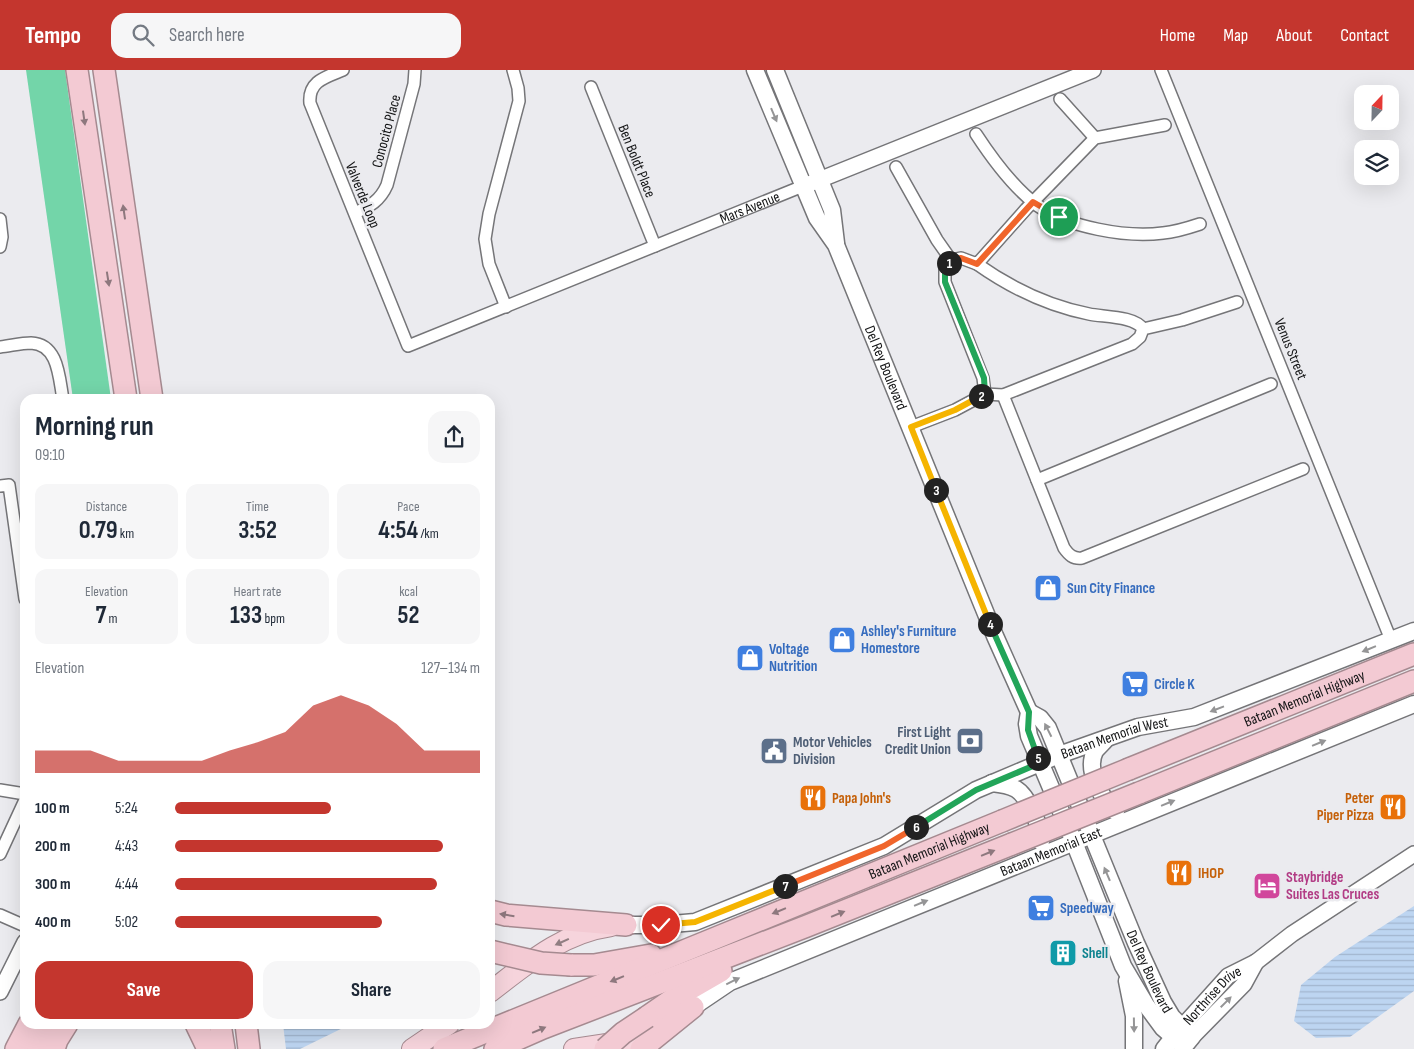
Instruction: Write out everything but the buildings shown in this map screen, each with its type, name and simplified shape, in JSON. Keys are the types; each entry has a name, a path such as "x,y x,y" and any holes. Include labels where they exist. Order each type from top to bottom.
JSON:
{"highway":[{"path":"77,70 125,394"},
{"path":"104,70 151,394"},
{"path":"140,318 160,394"},
{"name":"Bataan Memorial Highway","path":"495,1028 737,928 1414,654"},
{"name":"Bataan Memorial Highway","path":"494,1049 1012,844 1414,681"},
{"path":"495,912 515,916 626,925"},
{"path":"495,988 544,951 560,942 600,928 626,925"},
{"path":"605,1049 623,1033 707,978 753,954 798,936 807,926"},
{"path":"495,951 541,963 571,965 594,965 651,954 678,954"},
{"path":"574,1049 640,1039 693,1007"},
{"path":"641,1049 693,1007"},
{"path":"16,1049 26,1029"},
{"path":"38,1049 47,1029"},
{"path":"54,1049 64,1029"},
{"path":"198,1029 208,1049"},
{"path":"221,1029 224,1049"},
{"path":"247,1029 249,1049"},
{"path":"412,1049 442,1029"},
{"name":"Bataan Memorial Highway","path":"444,1049 493,1029"}],"main road":[{"name":"Del Rey Boulevard","path":"755,70 817,218 836,245 995,636 1029,712 1028,730 1040,763 1116,948 1146,1005 1163,1028 1180,1041"},
{"name":"Del Rey Boulevard","path":"775,70 832,210 836,245"},
{"name":"Bataan Memorial West","path":"626,925 661,925 695,922 884,846 960,799 992,783 1059,755 1138,727 1194,717 1414,631"},
{"name":"Bataan Memorial East","path":"693,1007 730,982 1414,704"},
{"name":"Del Rey Boulevard","path":"1029,712 1044,722 1136,943 1163,1002 1172,1017 1180,1041"},
{"path":"1106,739 1096,750 1093,758 1093,775 1106,802 1123,816 1133,817"},
{"path":"992,783 1015,788 1020,791 1028,802 1041,835 1039,848 1030,859"},
{"path":"1116,948 1136,943"},
{"path":"1124,966 1134,1016 1134,1049"}],"street":[{"name":"Valverde Loop","path":"343,70 318,81 311,89 312,108 408,346"},
{"name":"Conocito Place","path":"355,214 374,204 385,190 414,84 416,70"},
{"path":"506,307 489,264 485,239 519,101 513,70"},
{"name":"Mars Avenue","path":"408,346 1093,70"},
{"name":"Venus Street","path":"1161,70 1391,640"},
{"name":"Ben Boldt Place","path":"591,87 655,246"},
{"path":"1060,99 1095,138"},
{"path":"977,264 1033,202 1095,138 1165,125"},
{"path":"976,134 998,165 1033,202 1059,217 1080,225 1102,230 1152,234 1172,232 1200,224"},
{"path":"896,167 937,240 951,260"},
{"path":"0,219 2,237 0,247"},
{"path":"985,394 984,378 945,282 945,270 951,260 961,258 977,264 1009,284 1044,301 1074,311 1133,321 1138,323 1143,329"},
{"path":"1143,329 1182,320 1237,302"},
{"path":"911,427 955,410 985,394 1003,395 1132,344 1140,337 1143,329"},
{"path":"0,347 33,343 46,347 55,358 62,394"},
{"path":"1037,480 1271,384"},
{"path":"1003,395 1064,548 1072,557 1082,558 1304,468"},
{"path":"0,486 9,485 20,563"},
{"path":"0,790 20,793"},
{"path":"0,854 20,811"},
{"name":"Northrise Drive","path":"1180,1041 1228,976 1256,962 1292,934 1414,854"},
{"path":"0,915 20,924"},
{"path":"0,992 20,952"}],"green space":[{"path":"26,70 65,70 110,394 72,394"}],"water":[{"path":"1414,906 1414,991 1350,1037 1316,1038 1294,1021 1301,985 1335,957"},
{"path":"284,1029 341,1029 300,1049 286,1049"}],"place":[{"name":"Sun City Finance","path":"1048,588"},
{"name":"Ashley's Furniture Homestore","path":"842,640"},
{"name":"Voltage Nutrition","path":"750,658"},
{"name":"Circle K","path":"1135,684"},
{"name":"First Light Credit Union","path":"970,741"},
{"name":"Motor Vehicles Division","path":"774,751"},
{"name":"Papa John's","path":"813,798"},
{"name":"Peter Piper Pizza","path":"1393,807"},
{"name":"IHOP","path":"1179,873"},
{"name":"Staybridge Suites Las Cruces","path":"1267,886"},
{"name":"Speedway","path":"1041,908"},
{"name":"Shell","path":"1063,953"}],"route":[{"path":"661,925 695,922 884,846 976,790 1040,763 1028,730 1029,712 995,636 911,427 955,410 985,394 984,378 945,282 944,276 947,265 955,258 966,259 977,264 1033,202 1059,217"}]}
